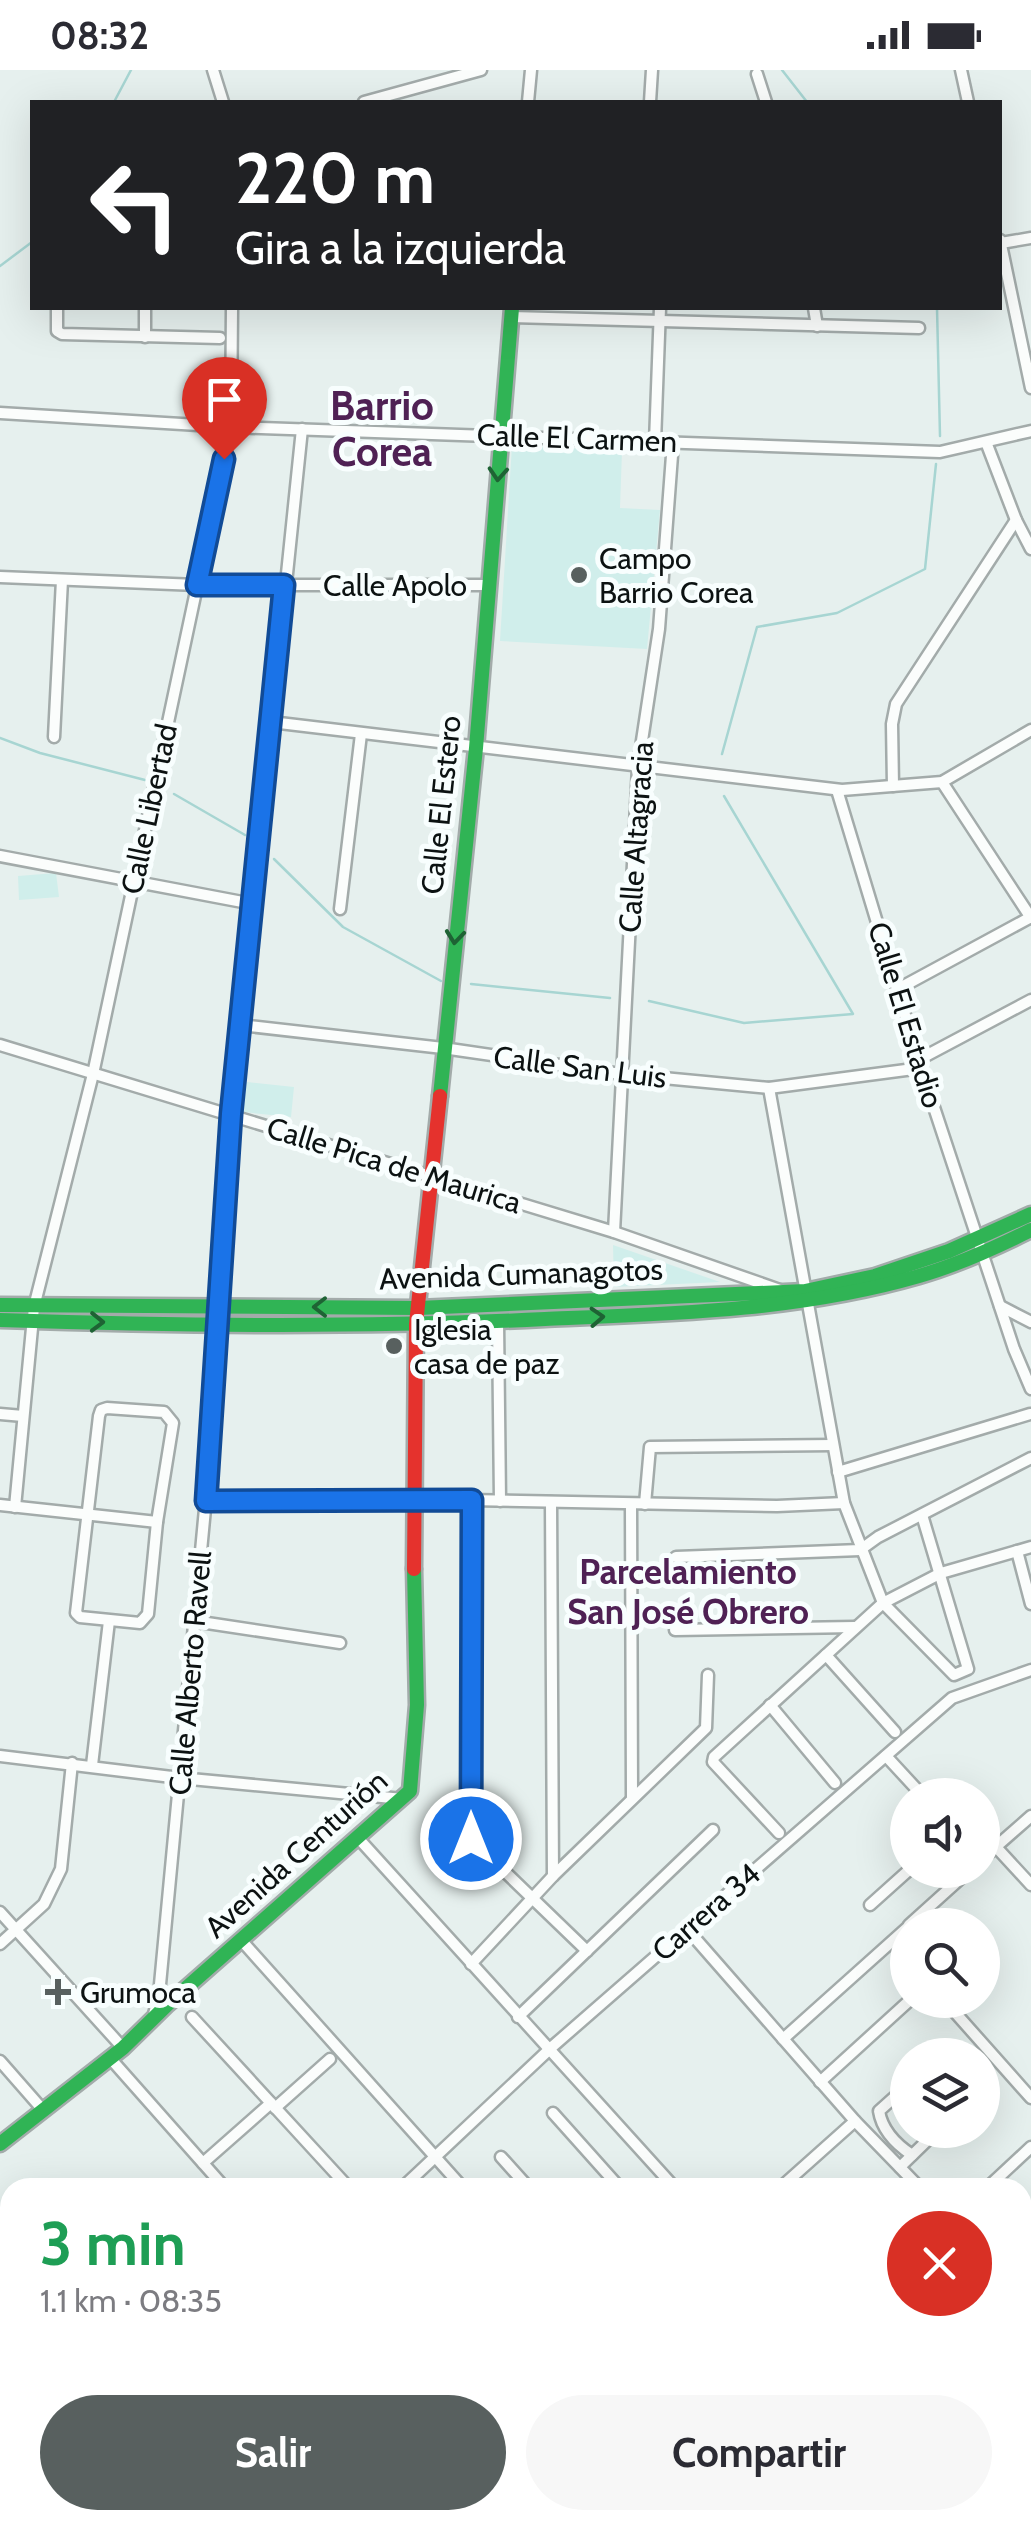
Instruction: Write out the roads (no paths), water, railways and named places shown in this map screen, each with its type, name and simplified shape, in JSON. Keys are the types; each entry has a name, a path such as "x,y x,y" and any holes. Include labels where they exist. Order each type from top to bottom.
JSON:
{"street":[{"path":"213,70 222,100"},
{"path":"370,100 442,76 481,70"},
{"path":"528,100 531,70"},
{"path":"650,100 652,70"},
{"path":"961,70 968,100"},
{"path":"757,74 765,100"},
{"path":"1002,241 1031,238"},
{"path":"1002,250 1031,388"},
{"path":"56,310 56,331 62,334 220,338"},
{"path":"146,310 146,337"},
{"name":"Calle Libertad","path":"15,1506 33,1314 93,1074 231,427 232,310"},
{"path":"656,442 660,310"},
{"path":"814,310 817,326"},
{"path":"512,312 661,321 919,328"},
{"name":"Calle El Estero","path":"417,1316 476,748 512,312"},
{"name":"Calle El Carmen","path":"0,413 231,427 940,452 1031,431"},
{"name":"Calle Alberto Ravell","path":"152,2020 159,1995 206,1501 231,1114 302,429"},
{"name":"Calle Altagracia","path":"614,1232 638,767 658,629 672,442"},
{"path":"986,442 1031,549"},
{"path":"893,786 892,724 896,704 1016,520"},
{"name":"Calle Apolo","path":"0,577 197,585 489,585"},
{"path":"54,737 62,580"},
{"path":"271,722 837,790 942,782 1031,730"},
{"path":"340,909 361,734"},
{"path":"898,990 1031,917 942,782"},
{"name":"Calle El Estadio","path":"837,790 919,1064 1031,1389"},
{"path":"0,856 253,904"},
{"name":"Calle San Luis","path":"240,1025 443,1048 621,1074 769,1088 919,1064 1031,1000"},
{"name":"Calle Pica de Maurica","path":"0,1045 614,1232 786,1292"},
{"path":"769,1088 844,1503 883,1602 952,1676 968,1670 922,1515"},
{"name":"Avenida Cumanagotos","path":"980,1246 1031,1214"},
{"name":"Avenida Cumanagotos","path":"0,1320 33,1314 417,1316 498,1322 806,1297 1031,1230"},
{"name":"Avenida Cumanagotos","path":"417,1316 786,1292 806,1297"},
{"name":"Avenida Cumanagotos","path":"0,1305 33,1314"},
{"path":"1000,1306 1030,1321"},
{"name":"Avenida Centurión","path":"0,2144 123,2048 359,1840 403,1799 413,1780 417,1316"},
{"path":"498,1322 500,1501"},
{"path":"101,1410 164,1412 173,1423 157,1522 146,1620 140,1623 80,1617 76,1613 101,1410"},
{"path":"0,1414 23,1416"},
{"path":"838,1472 1030,1414"},
{"path":"645,1504 647,1453 656,1445 833,1445"},
{"path":"676,1557 860,1550 1031,1458"},
{"path":"206,1501 472,1500 778,1506 844,1503"},
{"path":"472,1500 471,1839 587,1951"},
{"path":"551,1502 553,1876"},
{"path":"631,1504 632,1797"},
{"path":"0,1505 157,1522"},
{"path":"780,1833 713,1759 883,1602 941,1573 1031,1547"},
{"path":"1017,1551 1031,1604"},
{"path":"92,1764 109,1620"},
{"path":"194,1620 340,1643"},
{"path":"675,1630 856,1627"},
{"path":"826,1654 894,1732"},
{"name":"Carrera 34","path":"412,2178 548,2050 952,1698 1031,1670"},
{"path":"471,1964 553,1876 706,1728 708,1675"},
{"path":"770,1705 835,1784"},
{"path":"0,1756 403,1799"},
{"path":"886,1756 906,1778"},
{"path":"0,1944 44,1904 61,1868 72,1763"},
{"path":"1000,1843 1031,1816"},
{"path":"518,2017 713,1830"},
{"path":"359,1840 666,2178"},
{"path":"1000,1850 1031,1885"},
{"path":"870,1906 890,1888"},
{"path":"928,1908 950,1888"},
{"path":"0,1912 123,2048"},
{"path":"687,1929 855,2121 910,2178"},
{"path":"242,1941 455,2178"},
{"path":"783,2039 890,1942"},
{"path":"192,2017 340,2178"},
{"path":"820,2082 890,2018"},
{"path":"960,2018 1031,2098"},
{"path":"110,2058 216,2178"},
{"path":"203,2164 330,2059"},
{"path":"0,2061 43,2110"},
{"path":"890,2101 879,2111 890,2135"},
{"path":"553,2114 611,2178"},
{"path":"791,2178 855,2121"},
{"path":"998,2178 1031,2147"},
{"path":"904,2148 912,2155"},
{"path":"900,2167 919,2148"},
{"path":"501,2157 519,2178"}],"waterway":[{"path":"115,100 131,70"},
{"path":"782,70 805,100"},
{"path":"0,266 30,244"},
{"path":"937,310 940,436"},
{"path":"722,754 757,627 837,613 925,569 936,464"},
{"path":"0,738 40,753 145,780"},
{"path":"174,794 245,835"},
{"path":"649,1001 744,1023 853,1014 724,796"},
{"path":"274,859 343,927 441,981"},
{"path":"471,984 610,998"}],"place":[{"name":"Campo Barrio Corea","path":"579,575"},
{"name":"Iglesia casa de paz","path":"394,1346"},
{"name":"Grumoca","path":"58,1992"}],"district":[{"name":"Barrio Corea","path":"382,428"},
{"name":"Parcelamiento San José Obrero","path":"688,1591"}]}
